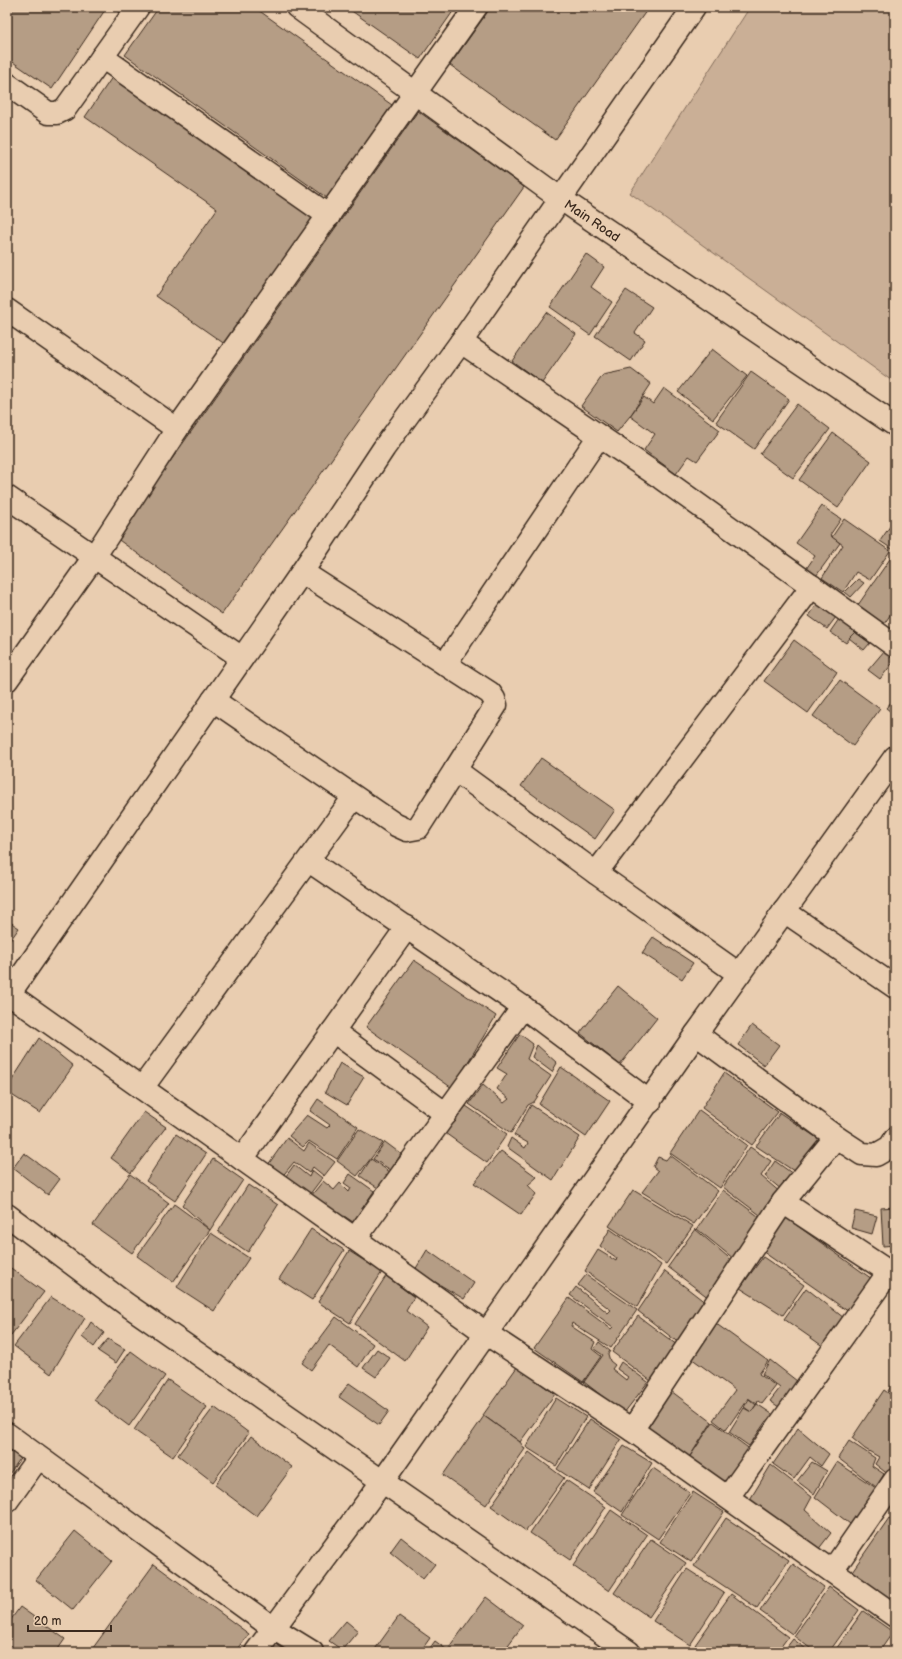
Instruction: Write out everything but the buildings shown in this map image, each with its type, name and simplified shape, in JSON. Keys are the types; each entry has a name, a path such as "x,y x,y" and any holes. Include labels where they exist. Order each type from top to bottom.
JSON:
{"street":[{"path":"7,84 48,113 57,113 65,109 138,7"},
{"name":"Main Road","path":"297,7 560,199 895,425"},
{"path":"7,680 94,557 177,429 416,94 476,7"},
{"path":"694,7 461,342 384,448 302,572 8,996 142,1088 356,1239 487,1334 632,1430 895,1616"},
{"path":"102,57 328,216"},
{"path":"7,310 177,429"},
{"path":"461,342 599,436 895,646"},
{"path":"445,664 599,436"},
{"path":"7,497 242,658"},
{"path":"213,700 396,826 407,830 418,828 496,705 494,699 490,693 302,572"},
{"path":"596,873 812,586"},
{"path":"256,1652 382,1482 650,1102 696,1034 895,757"},
{"path":"455,770 596,873 739,974"},
{"path":"142,1088 309,861 354,797"},
{"path":"309,861 523,1007 650,1102"},
{"path":"784,911 895,987"},
{"path":"242,1159 407,928"},
{"path":"356,1239 523,1007"},
{"path":"333,1031 446,1114"},
{"path":"696,1034 836,1137 862,1154 876,1155 890,1147 895,1139"},
{"path":"632,1430 783,1202 836,1137"},
{"path":"728,1497 892,1274 783,1202"},
{"path":"7,1215 126,1304 629,1652"},
{"path":"7,1434 273,1628 312,1652"},
{"path":"7,1501 38,1458"},
{"path":"832,1572 895,1480"}],"shaded area":[{"path":"750,7 895,7 895,383 630,193"}]}
